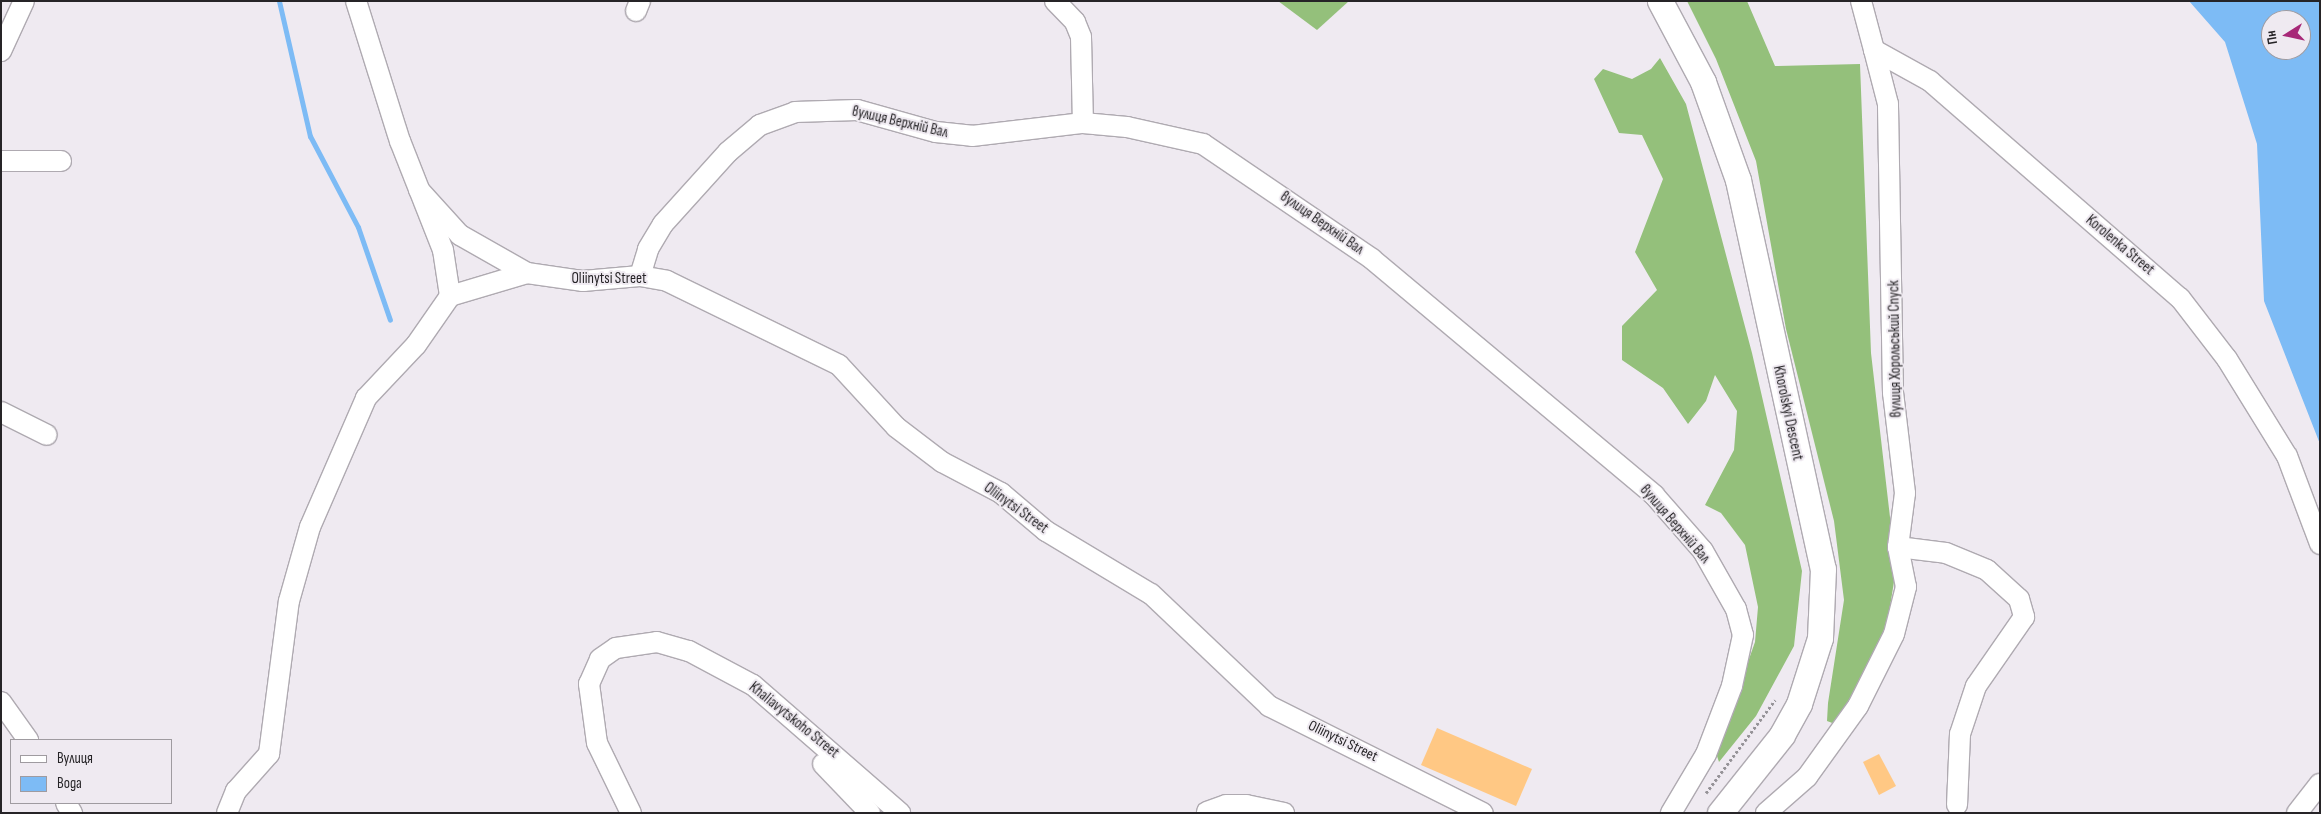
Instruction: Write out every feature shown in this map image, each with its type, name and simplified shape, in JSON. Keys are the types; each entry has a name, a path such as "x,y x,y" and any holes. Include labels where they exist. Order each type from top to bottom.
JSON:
{"main road":[{"name":"Khorolskyi Descent","path":"1660,1 1703,82 1738,180 1822,569 1820,638 1799,704 1782,735 1720,813"}],"street":[{"path":"1,51 24,1"},
{"path":"356,1 419,190 443,250 450,296"},
{"path":"1055,1 1075,22 1081,37 1083,123"},
{"path":"1861,1 1874,50"},
{"name":"Korolenka Street","path":"1874,50 1930,82 2180,298 2227,360 2287,456 2320,544"},
{"name":"вулиця Хорольський Спуск","path":"1766,813 1807,777 1858,706 1894,634 1906,587 1898,547 1905,492 1893,393 1888,104 1874,50"},
{"name":"вулиця Верхній Вал","path":"640,276 648,249 663,224 728,152 760,125 795,112 857,110 936,132 972,136 1083,123 1127,127 1203,144 1274,190 1372,259 1654,495 1703,551 1736,609 1743,636 1732,686 1706,754 1671,813"},
{"path":"1,161 61,161"},
{"path":"419,190 460,235 527,273"},
{"path":"227,813 236,791 269,754 289,601 331,472 366,398 416,345 450,296 527,273"},
{"name":"Oliinytsi Street","path":"527,273 584,281 640,276 667,281 710,299 745,321 790,337 839,365 896,427 942,462 1001,493 1046,531 1152,594 1270,706 1483,813"},
{"path":"1,412 46,435"},
{"path":"1898,547 1946,552 1987,570 2019,599 2024,617 1976,686 1960,734 1957,806"},
{"name":"Khaliavytskoho Street","path":"630,813 597,743 589,684 600,659 616,648 657,642 689,651 753,685 900,813"},
{"path":"1,702 27,739"},
{"path":"823,764 870,813"},
{"path":"2297,813 2320,784"},
{"path":"1206,812 1240,805 1284,813"}],"path":[{"path":"1699,801 1782,690"}],"green space":[{"path":"1278,1 1349,1 1317,30"},
{"path":"1687,1 1747,1 1775,66 1860,64 1871,353 1896,569 1886,632 1861,685 1835,724 1827,721 1828,703 1844,600 1834,521 1786,329 1756,161 1716,59"},
{"path":"1660,58 1686,104 1752,353 1802,571 1794,646 1756,716 1719,762 1716,753 1755,642 1758,607 1745,545 1721,513 1705,505 1734,450 1737,411 1715,375 1706,401 1688,424 1663,388 1622,360 1622,326 1657,290 1635,252 1663,179 1642,135 1619,133 1594,79 1603,69 1632,79 1651,69"}],"water":[{"path":"2189,1 2320,1 2320,444 2264,301 2257,144 2225,42"}],"building":[{"path":"1437,728 1532,769 1516,806 1421,765"},
{"path":"1879,754 1896,786 1879,795 1863,762"}],"waterway":[{"path":"279,1 310,136 358,227 390,320"}]}
